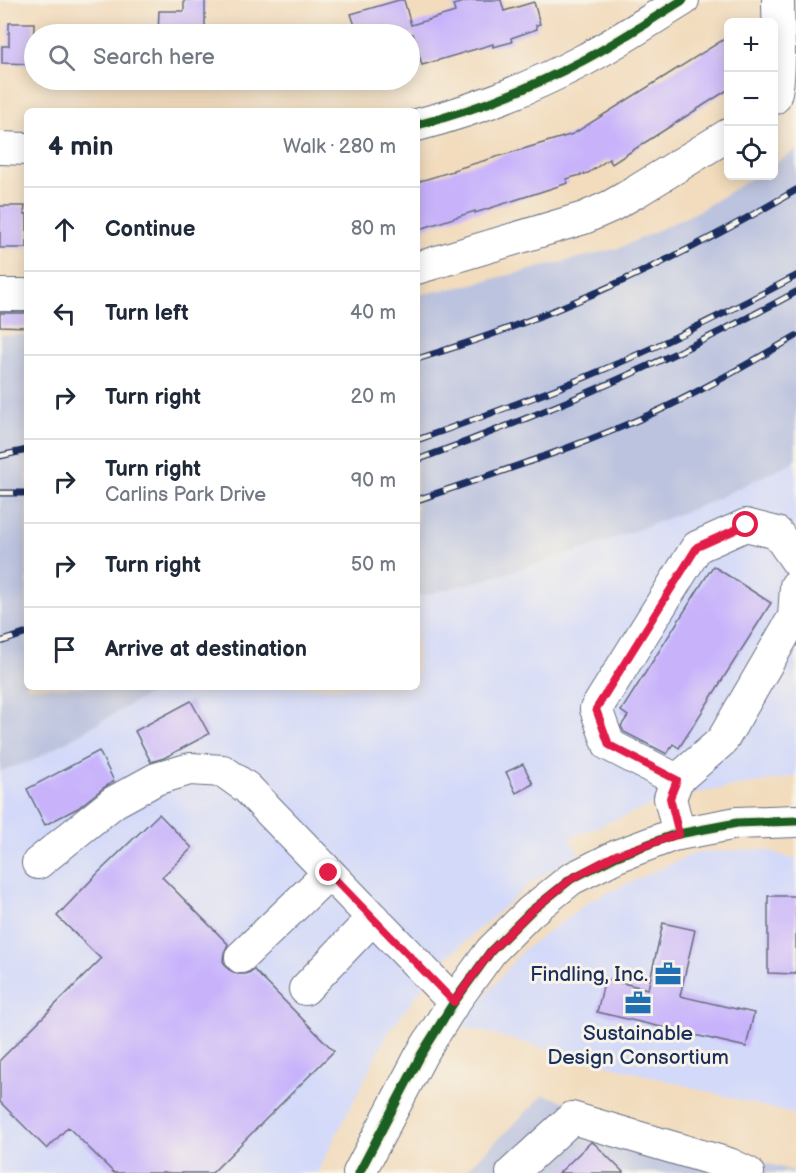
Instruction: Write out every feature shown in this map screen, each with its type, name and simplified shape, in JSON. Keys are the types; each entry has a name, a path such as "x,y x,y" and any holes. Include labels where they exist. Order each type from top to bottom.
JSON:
{"street":[{"path":"420,124 487,103 551,76 622,38 683,0"},
{"path":"778,0 778,72"},
{"path":"420,267 584,218 637,191 724,138"},
{"path":"0,148 24,149"},
{"path":"0,295 24,295"},
{"path":"677,780 609,745 596,709 697,547 746,525 777,533 796,560"},
{"path":"679,834 670,798 677,780 722,741 794,617 796,586"},
{"path":"38,863 114,802 156,779 190,769 223,771 247,788 454,1002"},
{"path":"359,1173 421,1054 454,1002 491,951 530,912 571,879 616,855 679,834 737,823 796,821"},
{"path":"241,957 329,873"},
{"path":"305,989 373,918"},
{"path":"512,1173 572,1118 729,1164 748,1173"}],"shaded area":[{"path":"796,150 796,460 710,502 597,545 488,579 420,596 420,294 460,287 619,248 697,212 749,180 778,180 778,161"},
{"path":"0,335 24,335 24,690 156,690 32,761 0,771"},
{"path":"796,460 796,776 670,798 569,838 579,853 533,881 441,963 388,1033 317,1173 0,1173 0,771 32,761 156,690 420,690 420,596 488,579 710,502"},
{"path":"763,849 796,860 796,1115 461,1026 521,952 591,900 695,853"},
{"path":"544,1095 796,1172 796,1173 463,1173"}],"building":[{"path":"184,0 205,0 205,24 158,24 159,11 184,11"},
{"path":"404,0 411,24 354,24 351,14"},
{"path":"471,0 501,0 504,11 534,2 540,24 536,25 537,29 511,38 512,42 493,47 493,44 422,65 420,24 414,24 455,12 453,5"},
{"path":"9,23 34,23 24,24 24,64 2,63 2,46 9,46"},
{"path":"724,39 724,92 612,164 609,159 588,173 566,179 568,183 420,229 420,181 573,134"},
{"path":"0,206 24,206 24,248 0,248"},
{"path":"0,313 24,313 24,327 0,326"},
{"path":"713,566 771,603 679,748 673,744 667,754 624,732 621,726 628,716 621,711"},
{"path":"191,701 209,734 164,758 151,762 135,731"},
{"path":"99,751 114,781 78,808 45,825 27,789"},
{"path":"523,764 533,784 516,793 506,772"},
{"path":"159,814 192,848 162,877 228,944 223,961 228,969 237,974 246,974 254,970 334,1051 212,1173 114,1173 68,1127 47,1149 0,1102 0,1060 101,959 57,916"},
{"path":"768,896 796,896 796,974 768,973"},
{"path":"663,923 695,930 680,996 754,1013 746,1047 597,1012 605,979 648,989"},
{"path":"591,1142 595,1144 624,1173 559,1173"}],"railway":[{"path":"420,358 516,326 612,286 659,264 796,190"},
{"path":"420,439 619,363 796,276"},
{"path":"420,459 610,384 704,340 796,292"},
{"path":"420,499 540,458 631,423 678,402 796,336"},
{"path":"0,456 24,451"},
{"path":"0,493 24,493"},
{"path":"0,642 24,634"}],"cycle path":[{"path":"420,124 481,105 544,80 597,53 683,0"},
{"path":"359,1173 421,1055 454,1002 491,951 530,912 571,879 617,856 673,835 737,823 796,821"}],"place":[{"name":"Findling, Inc.","path":"668,974"},
{"name":"Sustainable Design Consortium","path":"638,1003"}],"route":[{"path":"329,873 454,1002 491,951 530,912 571,879 616,855 679,834 670,798 677,780 609,745 596,709 697,547 746,525"}]}
